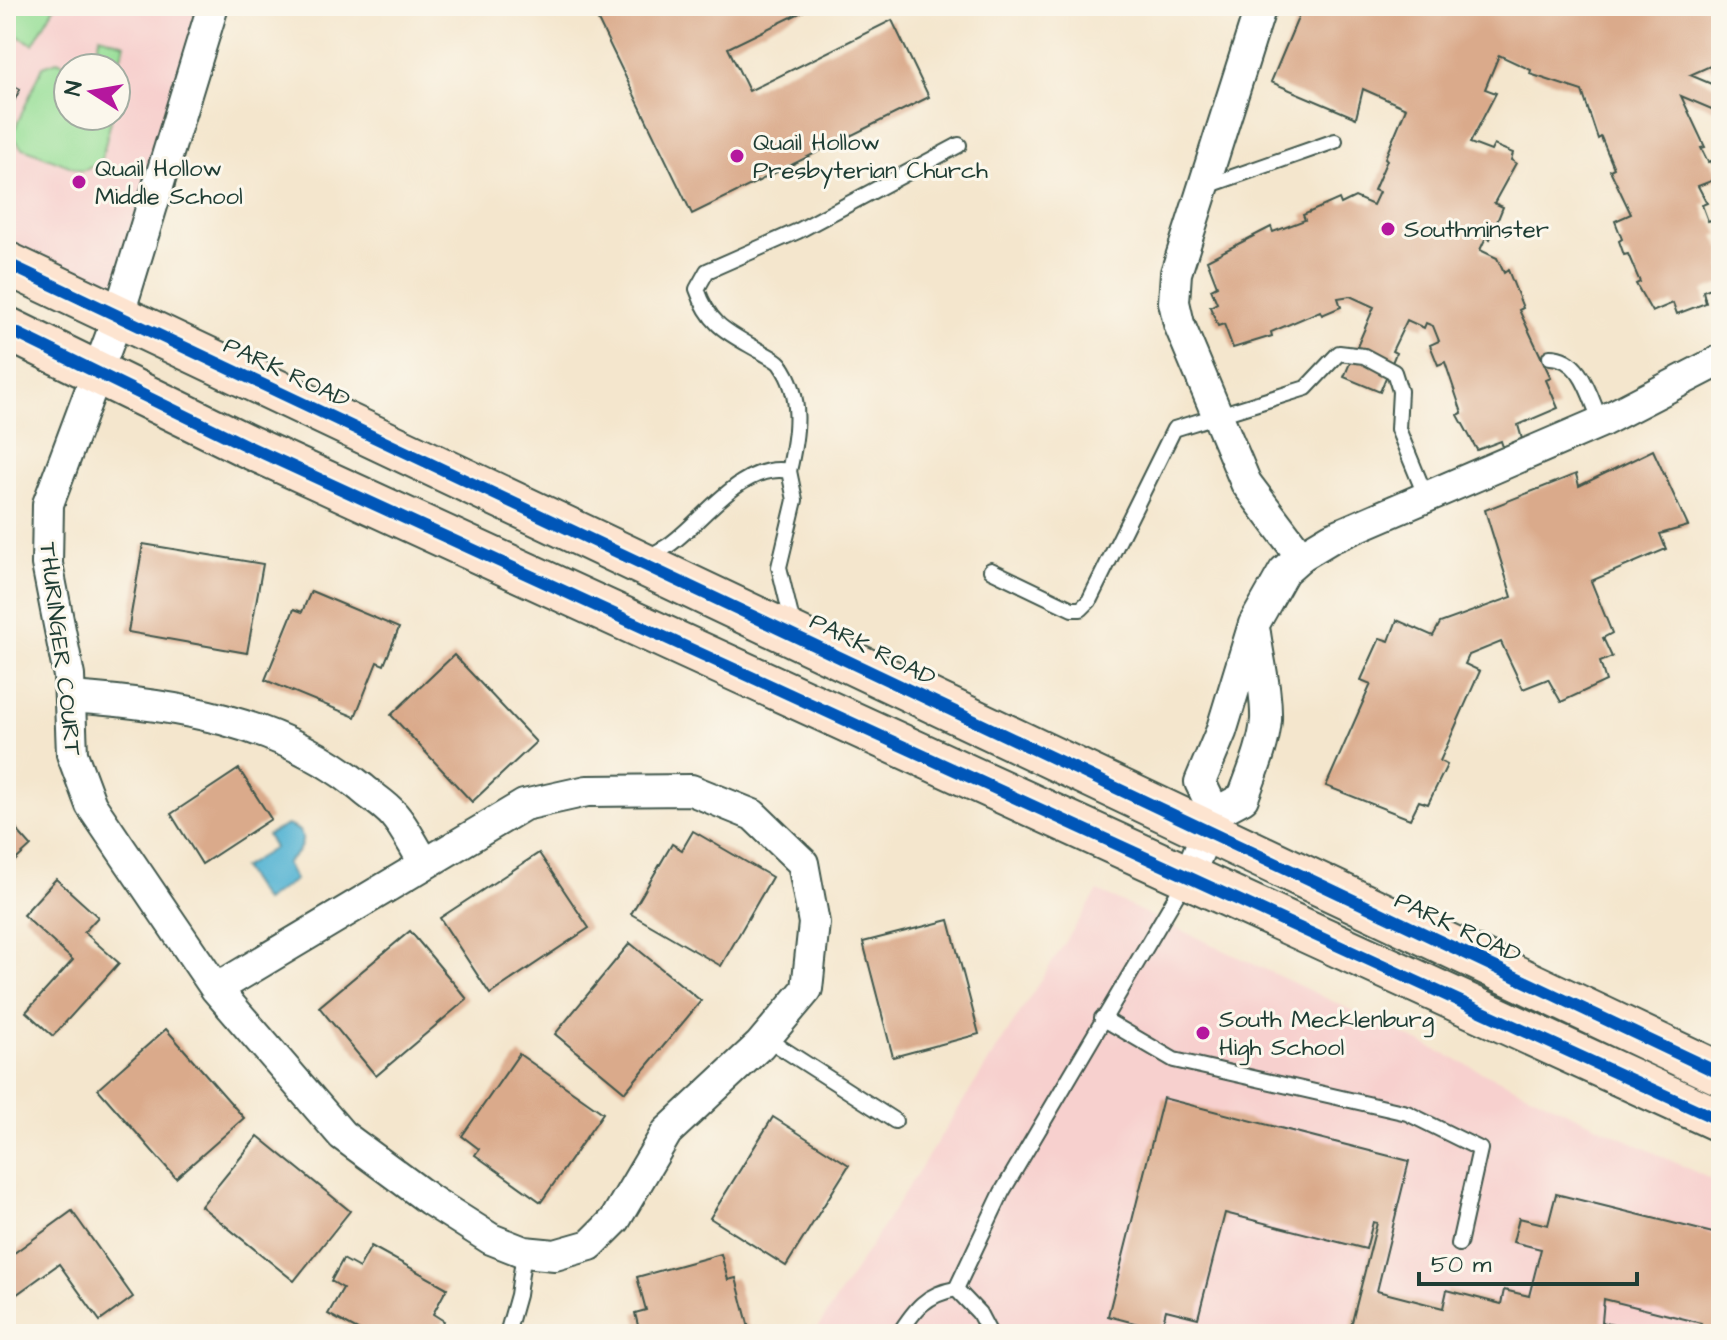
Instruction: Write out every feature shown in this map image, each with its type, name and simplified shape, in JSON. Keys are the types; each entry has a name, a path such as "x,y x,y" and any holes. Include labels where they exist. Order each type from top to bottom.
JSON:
{"main road":[{"name":"PARK ROAD","path":"6,263 796,637 1211,823 1721,1074"},
{"path":"6,328 245,445 1721,1121"}],"street":[{"name":"THURINGER COURT","path":"213,6 118,317 53,485 46,524 47,564 64,644 70,697 72,754 91,805 216,989 342,1135 430,1200 491,1239 524,1252 555,1255 590,1245 615,1220 667,1132 766,1038"},
{"path":"1261,6 1176,273 1174,302 1179,324 1246,483 1301,556"},
{"path":"1211,823 1200,782 1221,732 1254,624 1284,571 1301,556 1331,538 1601,422 1721,360"},
{"path":"1188,877 1211,823 1243,798 1266,723 1254,624"},
{"path":"70,697 154,703 236,722 286,740 337,767 394,814 424,862"},
{"path":"216,989 524,805 587,791 691,790 753,815 803,863 814,923 807,989 766,1038"}],"lane":[{"path":"1204,188 1335,141"},
{"path":"796,637 779,567 795,500 789,471 799,429 793,395 779,363 716,326 704,309 697,289 707,271 798,231 959,145"},
{"path":"991,570 1072,609 1081,609 1089,601 1174,429 1217,413 1306,388 1339,353 1364,356 1394,372 1400,391 1398,429 1426,497"},
{"path":"1550,357 1562,357 1574,365 1601,422"},
{"path":"642,563 674,542 737,487 775,469 789,471"},
{"path":"956,1289 1002,1192 1188,877"},
{"path":"1102,1018 1174,1060 1407,1113 1480,1149 1459,1244"},
{"path":"766,1038 895,1121"},
{"path":"507,1334 518,1295 524,1252"},
{"path":"899,1334 919,1304 941,1292 956,1289"},
{"path":"956,1289 979,1313 990,1334"}],"shaded area":[{"name":"Quail Hollow Middle School","path":"6,6 206,6 116,300 6,248"},
{"name":"South Mecklenburg High School","path":"1098,891 1721,1184 1721,1334 814,1334"}],"green space":[{"path":"6,6 55,6 33,44 6,30"},
{"path":"100,36 125,44 122,52 94,52"},
{"path":"52,63 52,132 108,132 101,162 82,171 21,147 12,135 43,66"}],"water":[{"path":"287,825 300,832 302,837 300,848 286,863 295,880 264,901 242,868 274,848 267,835"}],"building":[{"name":"Quail Hollow Presbyterian Church","path":"617,6 814,6 728,48 749,91 892,20 929,97 692,214 596,16"},
{"name":"Southminster","path":"1303,6 1380,6 1391,11 1393,6 1721,6 1721,66 1712,70 1710,66 1690,75 1721,88 1721,113 1681,96 1705,147 1701,148 1719,178 1698,186 1707,203 1702,205 1708,221 1711,220 1719,234 1714,236 1721,249 1721,284 1703,291 1706,303 1677,314 1673,303 1652,312 1636,284 1640,282 1619,241 1622,239 1615,221 1631,214 1610,170 1614,168 1601,137 1598,139 1582,91 1530,74 1531,70 1499,55 1485,89 1496,93 1470,143 1491,151 1494,145 1513,153 1511,160 1516,163 1494,203 1503,207 1490,239 1486,237 1480,250 1497,258 1504,273 1508,270 1523,308 1519,310 1551,378 1546,380 1558,408 1518,425 1522,439 1503,447 1501,441 1477,450 1458,415 1462,413 1445,362 1438,365 1430,345 1439,341 1433,326 1426,323 1424,328 1407,320 1392,351 1396,353 1380,392 1344,377 1374,307 1350,296 1338,298 1341,307 1322,315 1320,311 1271,332 1272,336 1233,348 1224,324 1218,326 1210,307 1217,303 1211,289 1217,286 1207,260 1271,227 1273,232 1305,220 1303,215 1339,199 1341,204 1355,197 1373,205 1379,192 1374,190 1406,108 1363,89 1356,118 1271,82"},
{"path":"6,82 20,89 6,118"},
{"path":"1653,450 1688,526 1660,534 1666,549 1591,581 1612,633 1603,638 1612,657 1600,662 1606,681 1561,702 1548,679 1523,689 1501,642 1469,655 1465,664 1480,671 1440,761 1447,765 1428,804 1419,801 1410,819 1326,786 1371,684 1361,680 1380,638 1389,641 1397,620 1433,636 1440,623 1512,597 1485,510 1576,474 1579,486"},
{"path":"143,544 263,564 247,653 128,632"},
{"path":"311,591 399,628 384,665 377,662 355,717 265,680 294,609 302,612"},
{"path":"454,655 536,742 472,802 391,715"},
{"path":"239,769 271,819 202,864 171,814"},
{"path":"6,818 31,846 6,869"},
{"path":"693,831 772,877 721,966 631,914 672,844 682,850"},
{"path":"539,853 589,928 490,994 440,918"},
{"path":"56,879 98,917 84,932 119,963 53,1036 26,1012 73,960 23,915"},
{"path":"949,920 979,1034 893,1057 863,942"},
{"path":"410,931 467,999 376,1076 319,1007"},
{"path":"630,943 701,1001 625,1092 555,1034"},
{"path":"166,1029 244,1118 176,1178 98,1089"},
{"path":"519,1054 603,1113 541,1202 475,1155 479,1149 462,1136"},
{"path":"1163,1098 1409,1161 1377,1291 1443,1308 1447,1290 1501,1304 1504,1290 1529,1296 1541,1249 1513,1242 1519,1218 1548,1225 1556,1194 1721,1235 1718,1334 1696,1334 1701,1323 1604,1299 1602,1322 1647,1334 1581,1334 1582,1331 1570,1327 1568,1334 1349,1334 1377,1223 1373,1222 1366,1249 1225,1213 1198,1318 1166,1310 1161,1330 1108,1316"},
{"path":"773,1117 849,1165 786,1266 710,1218"},
{"path":"258,1136 350,1211 294,1281 201,1206"},
{"path":"72,1211 133,1297 100,1321 59,1264 6,1302 6,1259"},
{"path":"371,1246 447,1288 433,1314 444,1321 437,1334 365,1334 328,1314 343,1288 331,1281 343,1259 359,1268"},
{"path":"721,1254 728,1280 736,1278 749,1328 726,1334 657,1334 656,1331 640,1334 635,1313 646,1310 637,1277"}],"cycle path":[{"path":"6,263 1721,1074"},
{"path":"6,328 245,445 1721,1121"}],"place":[{"name":"Quail Hollow Presbyterian Church","path":"737,156"},
{"name":"Quail Hollow Middle School","path":"79,182"},
{"name":"Southminster","path":"1388,229"},
{"name":"South Mecklenburg High School","path":"1203,1033"}]}
